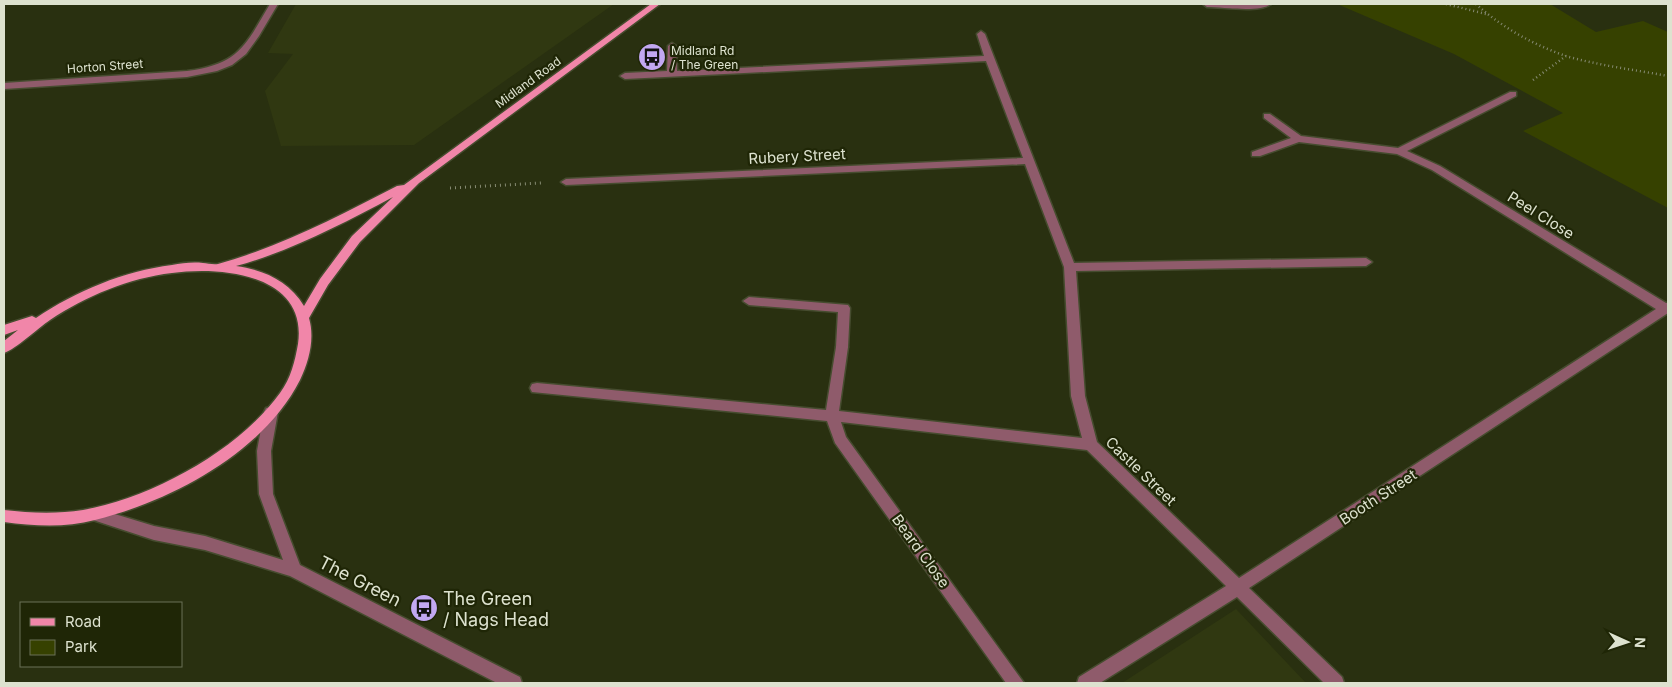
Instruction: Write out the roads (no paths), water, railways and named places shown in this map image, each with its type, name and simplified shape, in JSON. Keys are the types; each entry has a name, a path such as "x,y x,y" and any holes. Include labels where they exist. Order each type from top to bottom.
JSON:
{"main road":[{"name":"Midland Road","path":"303,318 324,282 356,239 415,181 656,4"},
{"name":"Midland Road","path":"217,266 264,254 340,220 415,181"},
{"path":"4,348 43,318 84,296 121,281 186,267 217,266 249,272 270,280 285,290 297,303 306,332 304,352 300,365 286,393 272,412 226,454 177,485 137,502 94,514 63,519 39,520 4,516"},
{"path":"4,330 43,318"}],"street":[{"name":"Horton Street","path":"4,86 187,74 209,70 228,64 239,56 274,4"},
{"path":"1207,4 1251,6 1267,4"},
{"name":"Castle Street","path":"981,34 1070,267 1078,396 1090,445 1336,683"},
{"path":"672,46 672,73"},
{"path":"625,76 989,58"},
{"path":"1398,151 1513,94"},
{"name":"Peel Close","path":"1267,116 1298,139"},
{"name":"Peel Close","path":"1256,154 1298,139 1398,151 1436,168 1667,308"},
{"name":"Rubery Street","path":"566,182 1029,161"},
{"path":"1070,267 1366,262"},
{"path":"749,301 844,308 842,347 832,416"},
{"name":"Booth Street","path":"1085,683 1238,588 1667,308"},
{"path":"537,388 832,416 1090,445"},
{"name":"The Green","path":"272,412 264,451 266,494 294,570"},
{"name":"Beard Close","path":"832,416 840,439 1016,683"},
{"name":"The Green","path":"94,514 154,533 206,543 294,570 514,683"}],"place":[{"name":"Midland Rd / The Green","path":"652,57"},
{"name":"The Green / Nags Head","path":"424,608"}]}
